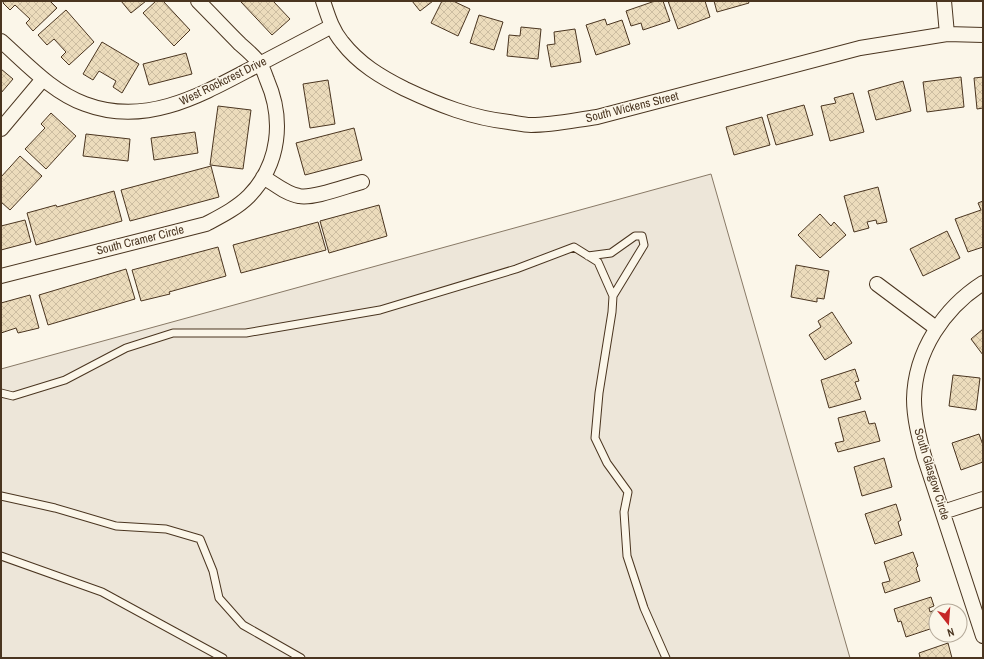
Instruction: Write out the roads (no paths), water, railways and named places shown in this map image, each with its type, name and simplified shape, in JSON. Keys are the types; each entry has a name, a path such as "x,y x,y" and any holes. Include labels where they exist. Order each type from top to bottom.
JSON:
{"street":[{"name":"South Cramer Circle","path":"1,276 206,224 230,211 249,196 263,177 274,153 276,142 276,105 271,90 260,64 198,1"},
{"name":"South Wickens Street","path":"323,1 332,26 342,42 359,60 373,71 432,102 464,113 494,120 530,125 560,123 597,117 860,48 947,34 983,35"},
{"path":"944,1 947,34"},
{"name":"West Rockcrest Drive","path":"1,41 43,79 60,91 85,104 112,110 146,111 159,109 189,100 332,26"},
{"path":"1,129 43,79"},
{"path":"263,177 292,194 305,197 362,182"},
{"name":"South Glasgow Circle","path":"983,283 970,291 936,328 923,356 916,386 915,409 918,435 983,636"},
{"path":"877,284 936,328"},
{"path":"943,512 983,499"}],"lane":[{"path":"588,256 611,253 635,236 642,236 644,245 612,296"},
{"path":"1,393 13,396 65,380 126,348 172,333 246,333 380,310 516,269 574,247 598,262 612,296 612,312 598,393 595,438 607,463 628,492 624,512 627,556 644,608 666,658"},
{"path":"1,496 55,508 116,526 166,529 200,539 213,571 218,598 243,626 301,658"},
{"path":"1,556 102,592 223,658"}]}
